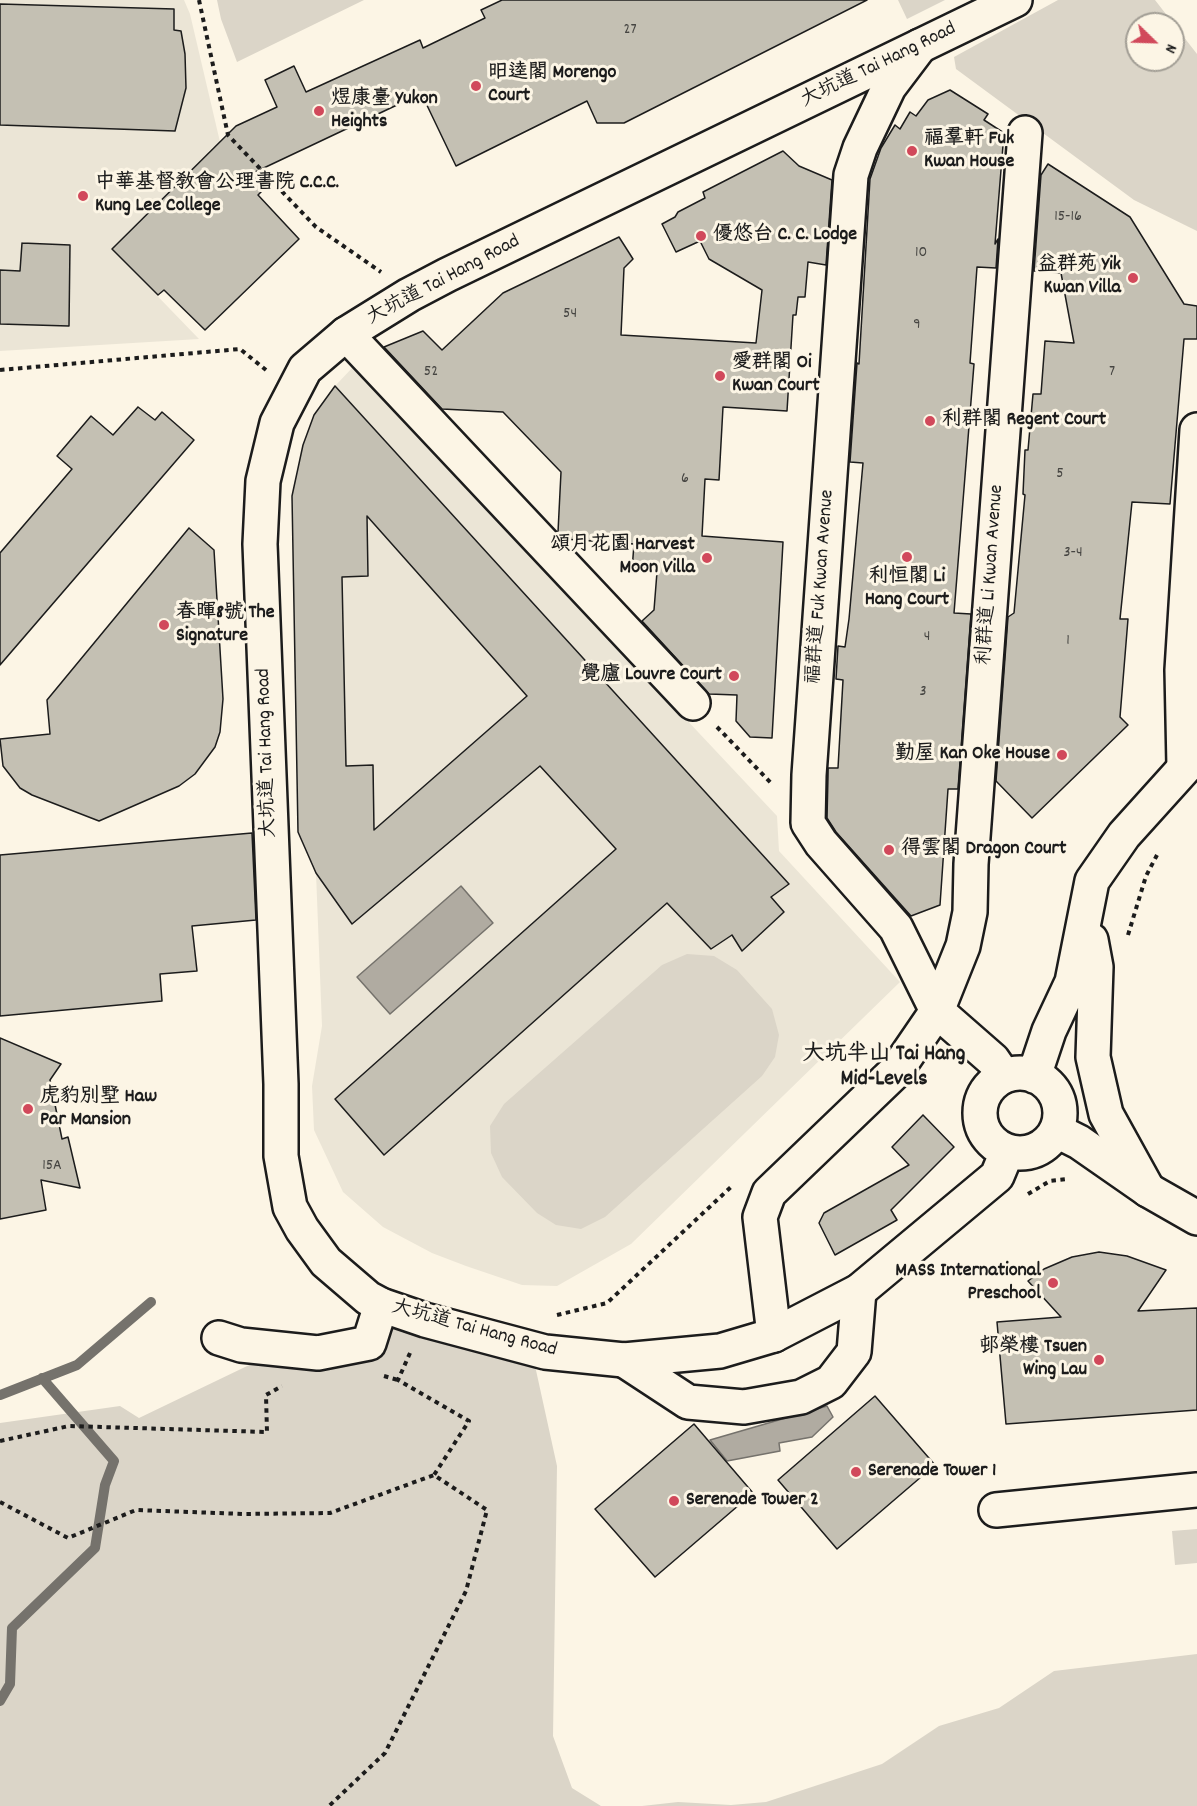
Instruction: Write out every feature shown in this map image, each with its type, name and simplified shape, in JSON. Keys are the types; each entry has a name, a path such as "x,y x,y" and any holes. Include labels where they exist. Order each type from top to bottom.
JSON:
{"main road":[{"name":"大坑道 Tai Hang Road","path":"1007,1152 997,1176 859,1291 774,1335 720,1351 624,1360 545,1352 425,1320 378,1317 368,1298 327,1262 302,1229 290,1207 281,1156 281,1084 260,544 263,481 278,423 305,369 346,334 409,295 447,275 1015,0"},
{"name":"福群道 Fuk Kwan Avenue","path":"920,46 889,87 860,148 851,175 809,775 808,823 821,843 896,928 937,1011 993,1060 1019,1076"},
{"name":"利群道 Li Kwan Avenue","path":"774,1335 760,1217 769,1193 896,1071 937,1011 963,946 970,912 971,864 1025,133"},
{"path":"346,334 693,703"},
{"path":"1019,1076 1049,1031 1072,982 1092,881 1124,835 1191,760 1182,670 1197,430"},
{"path":"1086,915 1096,967 1094,1057 1106,1114 1148,1190"},
{"path":"1019,1076 1042,1079 1055,1093 1061,1112 1057,1131 1045,1146 1027,1154 1007,1152 990,1142 981,1125 980,1105 989,1088 1019,1076"},
{"path":"1057,1131 1079,1142 1148,1190 1197,1218"},
{"path":"624,1360 688,1402 744,1407 801,1397 831,1382 854,1352 859,1291"},
{"path":"219,1338 241,1345 318,1353 369,1343 378,1317"},
{"path":"996,1510 1197,1490"}],"path":[{"path":"199,0 228,135 316,226 385,275"},
{"path":"0,370 240,349 271,375"},
{"path":"693,703 774,786"},
{"path":"1126,945 1146,876 1162,845"},
{"name":"大坑道 Tai Hang Road","path":"378,1317 414,1346 398,1380"},
{"path":"0,1502 68,1538 136,1510 244,1514 330,1513 434,1475 469,1421 398,1380 377,1374"},
{"path":"0,1441 69,1426 267,1432 266,1395 286,1383"},
{"path":"329,1806 385,1754 466,1590 488,1510 434,1475"}],"shaded area":[{"name":"中華基督教會公理書院 C.C.C. Kung Lee College","path":"0,0 184,0 190,14 220,142 112,249 199,339 0,351"},
{"path":"217,0 364,0 237,62 221,19"},
{"path":"898,0 945,0 907,19"},
{"path":"1058,0 1155,0 1164,12 1125,12 1125,72 1185,72 1185,39 1197,54 1197,231 1134,200 956,69 954,57"},
{"path":"354,366 777,816 779,851 900,982 631,1244 557,1286 522,1285 432,1253 383,1227 343,1192 314,1130 312,1086 322,1026 316,873 298,813 292,496 303,445 314,415 335,386"},
{"path":"461,886 493,923 390,1014 357,977"},
{"path":"687,954 714,956 737,970 772,1009 779,1035 775,1057 762,1076 605,1217 581,1229 556,1225 537,1213 502,1177 491,1153 490,1126 504,1104 662,965"},
{"path":"398,1324 532,1352 557,1466 553,1736 572,1788 601,1806 0,1806 0,1423 120,1406 139,1418 295,1343"},
{"path":"827,1406 833,1417 812,1437 779,1443 780,1451 727,1461 710,1440"},
{"path":"1197,1529 1197,1563 1175,1565 1172,1531"},
{"path":"1197,1654 1197,1806 642,1806 678,1802 731,1805 766,1802 882,1764 939,1726 999,1708 1054,1671"}],"building":[{"path":"502,0 867,0 624,123 597,123 587,101 456,166 423,97 418,100 416,96 251,174 265,188 258,195 299,239 205,330 164,290 158,295 112,249 236,126 277,107 265,80 294,66 306,92 420,40 423,48 485,18 481,10"},
{"path":"0,4 174,9 174,30 181,31 185,54 186,88 175,131 0,125"},
{"path":"950,90 988,114 984,120 1004,133 995,244 998,239 996,268 977,267 970,363 974,364 954,613 971,614 958,789 948,789 940,905 911,916 836,832 827,818 828,768 838,768 843,680 836,679 838,646 845,647 849,619 863,463 850,462 857,363 859,364 870,179 881,148 895,125 900,129 910,112 916,116 928,100"},
{"path":"783,151 799,166 832,180 826,265 808,262 805,297 798,297 796,315 793,315 787,411 723,407 719,480 705,479 702,536 783,542 772,738 750,737 736,721 737,695 709,694 642,621 654,610 657,572 632,570 634,544 564,539 558,532 561,472 503,412 442,409 384,347 423,331 442,350 503,293 619,237 633,259 624,268 621,335 756,343 762,290 709,259 700,241 676,252 662,224 675,217 678,212 705,198 703,192"},
{"path":"1048,164 1130,217 1184,304 1197,306 1197,339 1184,339 1170,504 1132,502 1120,619 1128,619 1120,717 1128,725 1032,818 996,781 1008,617 1014,613 1025,495 1023,494 1025,450 1028,450 1033,394 1041,394 1045,341 1074,343 1061,273 1034,271 1041,175"},
{"path":"22,243 70,245 69,326 0,324 0,270 20,271"},
{"path":"335,386 789,884 771,897 784,912 742,951 732,935 711,949 667,903 384,1155 335,1099 616,849 540,766 352,924 316,873 298,832 292,496 303,445 314,415","holes":["367,516 527,696 374,830 373,765 346,766 342,577 368,576"]},
{"path":"138,407 155,420 162,412 194,440 0,665 0,553 72,469 57,456 91,416 113,435"},
{"name":"春暉8號 The Signature","path":"189,528 214,550 223,699 220,732 215,747 195,774 179,786 99,821 32,795 20,788 3,766 0,739 50,734 47,700"},
{"path":"252,833 256,920 192,926 197,971 160,974 162,1001 0,1016 0,855"},
{"name":"虎豹別墅 Haw Par Mansion","path":"0,1038 61,1064 50,1080 62,1139 68,1137 80,1188 41,1180 46,1210 0,1219"},
{"path":"923,1115 954,1147 891,1210 897,1220 835,1255 819,1223 824,1213 909,1165 892,1147"},
{"name":"邨榮樓 Tsuen Wing Lau","path":"1099,1252 1127,1256 1166,1270 1138,1311 1197,1308 1197,1410 1006,1424 997,1322 1061,1317 1028,1281 1044,1269 1072,1257"},
{"name":"Serenade Tower 1","path":"875,1396 935,1465 837,1549 778,1480"},
{"name":"Serenade Tower 2","path":"694,1424 753,1493 655,1577 595,1509"}],"waterway":[{"path":"0,1395 77,1365 151,1302"},
{"path":"0,1701 10,1684 12,1628 95,1548 105,1485 114,1461 42,1378"}],"place":[{"name":"昍逵閣 Morengo Court","path":"476,86"},
{"name":"煜康臺 Yukon Heights","path":"319,111"},
{"name":"福羣軒 Fuk Kwan House","path":"912,151"},
{"name":"中華基督教會公理書院 C.C.C. Kung Lee College","path":"83,196"},
{"name":"優悠台 C. C. Lodge","path":"701,236"},
{"name":"益群苑 Yik Kwan Villa","path":"1133,278"},
{"name":"愛群閣 Oi Kwan Court","path":"720,376"},
{"name":"利群閣 Regent Court","path":"930,421"},
{"name":"利恒閣 Li Hang Court","path":"907,557"},
{"name":"頌月花園 Harvest Moon Villa","path":"707,558"},
{"name":"春暉8號 The Signature","path":"164,625"},
{"name":"覺廬 Louvre Court","path":"734,676"},
{"name":"勤屋 Kan Oke House","path":"1062,755"},
{"name":"得雲閣 Dragon Court","path":"889,850"},
{"name":"虎豹別墅 Haw Par Mansion","path":"28,1109"},
{"name":"MASS International Preschool","path":"1053,1283"},
{"name":"邨榮樓 Tsuen Wing Lau","path":"1099,1360"},
{"name":"Serenade Tower 1","path":"856,1472"},
{"name":"Serenade Tower 2","path":"674,1501"}],"district":[{"name":"大坑半山 Tai Hang Mid-Levels","path":"884,1068"}]}
